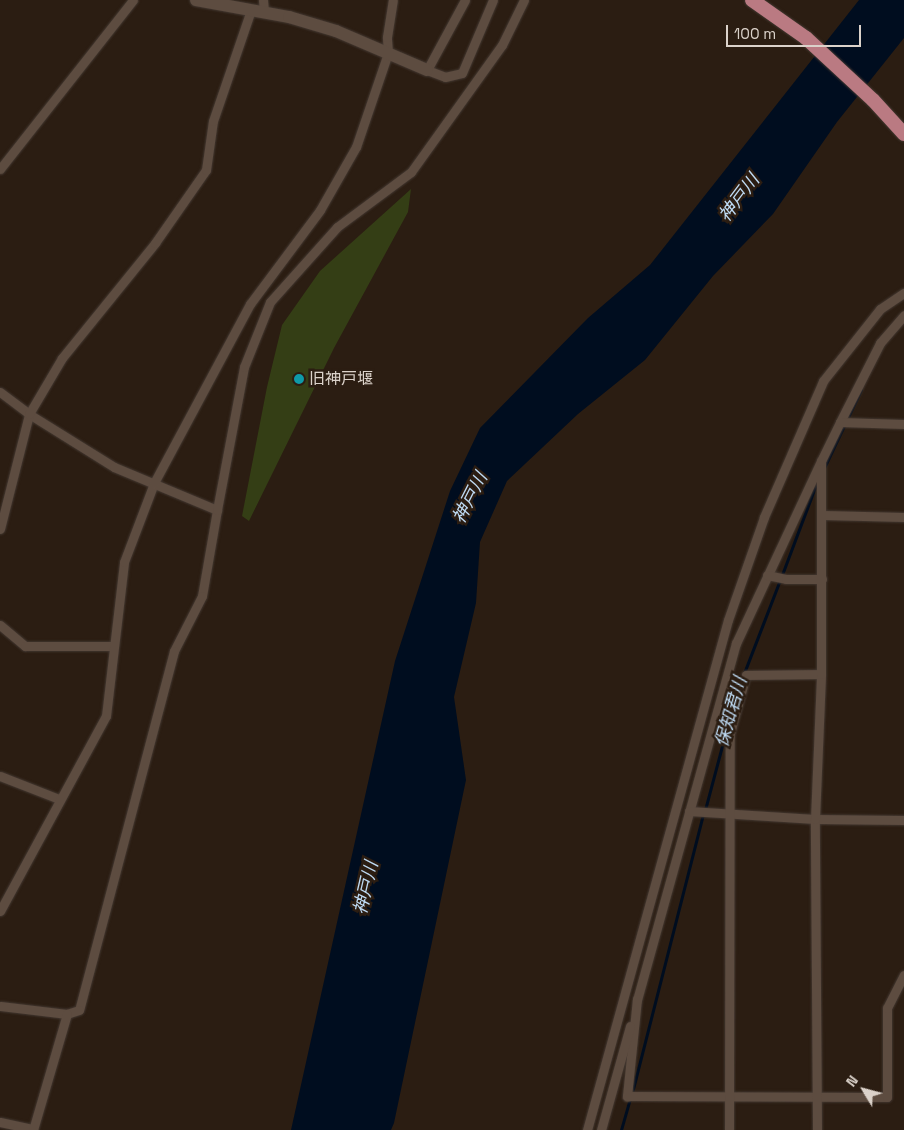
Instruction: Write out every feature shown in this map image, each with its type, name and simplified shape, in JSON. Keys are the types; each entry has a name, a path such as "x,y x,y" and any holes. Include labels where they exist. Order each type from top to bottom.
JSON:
{"highway":[{"path":"752,0 813,44 873,100 904,134"}],"main road":[{"path":"196,0 259,7 336,31 427,70"}],"street":[{"path":"0,169 134,0"},
{"path":"0,911 59,799 106,716 124,562 154,483 250,304 320,210 356,148 388,53 387,37 393,0"},
{"path":"465,0 427,70 445,76 462,73 493,0"},
{"path":"0,1006 67,1014 79,1010 174,651 202,596 244,367 270,302 337,227 411,172 502,45 524,0"},
{"path":"0,529 29,414 62,358 155,243 206,170 213,121 259,7"},
{"path":"587,1130 728,620 764,517 824,381 880,309 904,293"},
{"path":"601,1130 736,643 821,461 880,343 904,315"},
{"path":"0,392 29,414 114,467 217,510"},
{"path":"840,422 904,424"},
{"path":"817,1130 815,819 821,674 823,516 821,461"},
{"path":"823,516 904,517"},
{"path":"767,575 786,579 822,579"},
{"path":"0,625 25,646 113,646"},
{"path":"729,1130 730,733 746,676 821,674"},
{"path":"0,776 59,799"},
{"path":"689,811 815,819 904,820"},
{"path":"637,999 627,1096 887,1097 887,1008 904,975"},
{"path":"0,1122 33,1129 67,1014"}],"green space":[{"path":"411,189 408,212 334,348 249,521 242,516 267,387 282,325 320,271"}],"water":[{"name":"神戸川","path":"859,0 904,0 904,38 837,122 773,214 713,276 645,360 578,414 507,481 480,542 476,603 454,697 466,780 394,1123 391,1130 291,1130 395,661 450,491 480,428 588,318 650,265"}],"waterway":[{"name":"保知君川","path":"824,468 861,390"},
{"name":"保知君川","path":"782,575 817,482"},
{"name":"保知君川","path":"736,694 780,580"},
{"name":"保知君川","path":"705,810 726,731"},
{"name":"保知君川","path":"632,1093 703,815"},
{"name":"保知君川","path":"621,1130 630,1098"}],"place":[{"name":"旧神戸堰","path":"299,379"}]}
